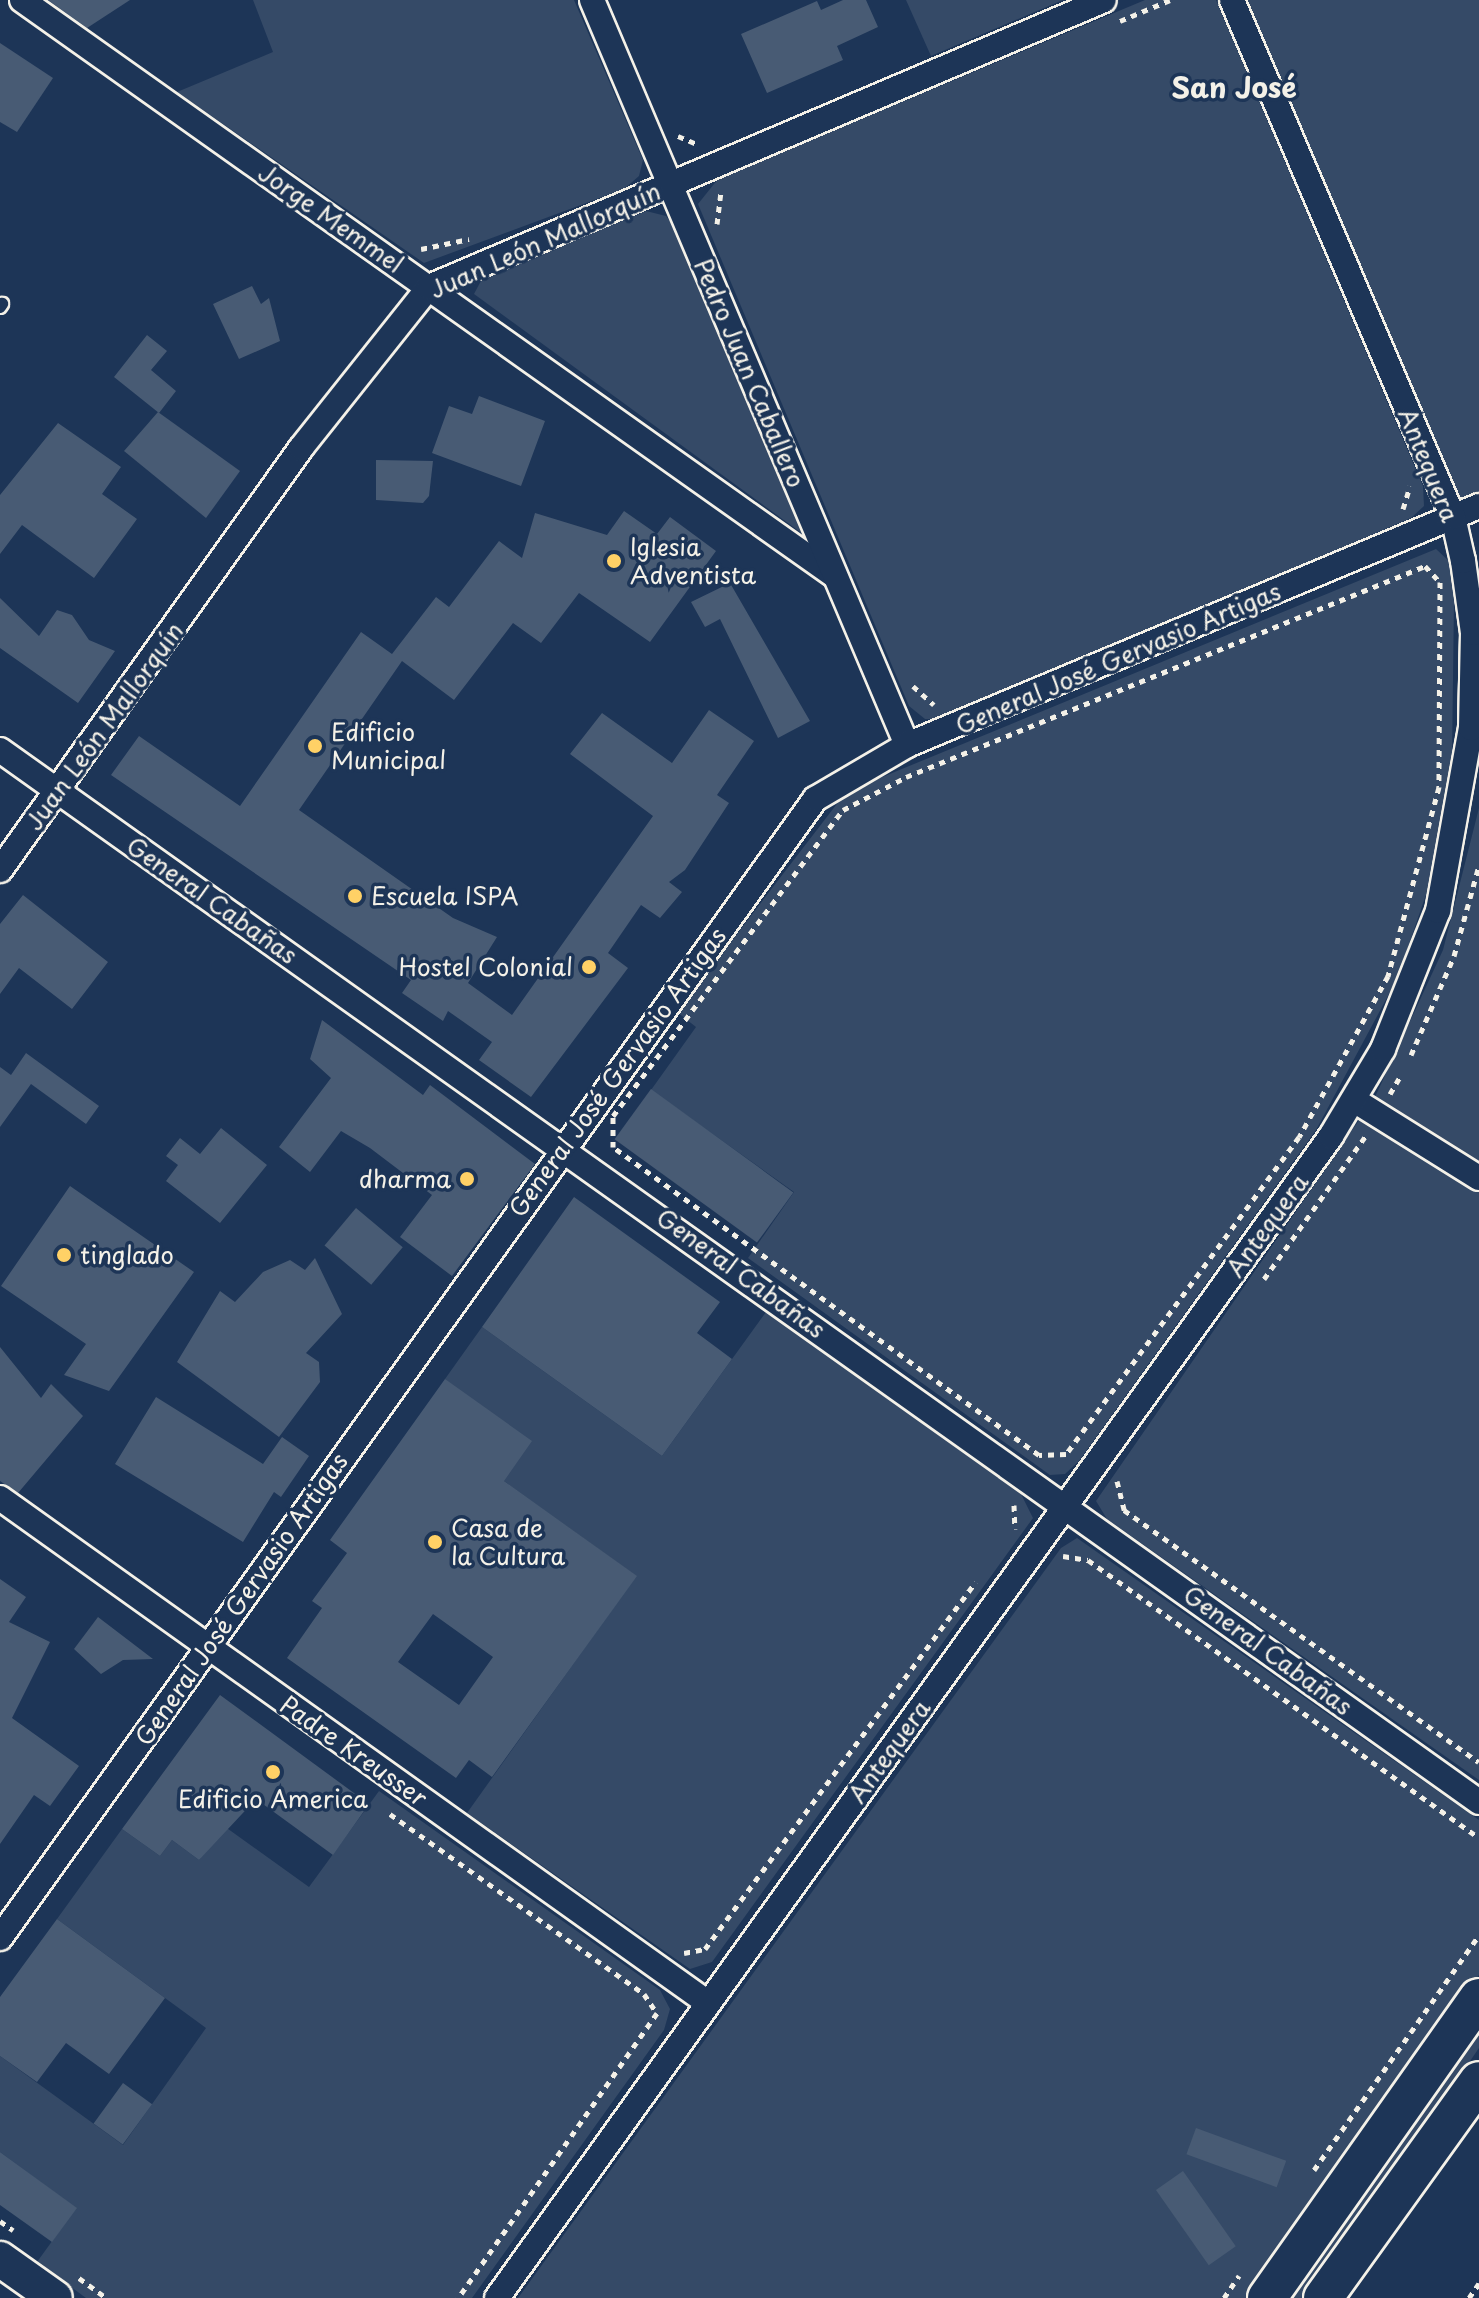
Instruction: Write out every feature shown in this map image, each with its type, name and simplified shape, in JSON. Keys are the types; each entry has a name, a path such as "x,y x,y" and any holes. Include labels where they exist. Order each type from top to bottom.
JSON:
{"main road":[{"path":"1254,2285 1479,1998"},
{"path":"1323,2298 1479,2081"}],"street":[{"name":"Jorge Memmel","path":"22,0 835,576"},
{"name":"Pedro Juan Caballero","path":"592,0 907,745"},
{"name":"Juan León Mallorquín","path":"0,870 301,448 429,287 1104,0"},
{"name":"Antequera","path":"497,2298 1354,1100 1426,949 1460,817 1473,633 1453,517 1232,0"},
{"name":"General José Gervasio Artigas","path":"0,1938 564,1145 815,799 907,745 1479,506"},
{"name":"General Cabañas","path":"0,750 564,1145 1479,1802"},
{"path":"1354,1100 1479,1178"},
{"name":"Padre Kreusser","path":"0,1498 708,2003"},
{"path":"0,2259 55,2298"}],"path":[{"path":"672,127 684,141 706,142"},
{"path":"716,222 722,236"},
{"path":"411,244 433,251 474,237"},
{"path":"1396,513 1409,502 1409,482"},
{"path":"1425,566 1438,575 1439,787 1388,976 1299,1137 1066,1454 1047,1458 1013,1436 619,1153 608,1128 843,810 906,777 1409,569 1425,566"},
{"path":"906,672 927,703 948,704"},
{"path":"1253,1293 1378,1115 1437,1000 1479,865"},
{"path":"1125,1468 1115,1492 1124,1510 1479,1762"},
{"path":"1005,1542 1019,1520 1007,1496"},
{"path":"1088,1560 1479,1838"},
{"path":"677,1950 705,1949 986,1568"},
{"path":"390,1814 644,1994 657,2013 458,2298"},
{"path":"1306,2181 1479,1935"},
{"path":"1469,2298 1479,2283"},
{"path":"1224,2298 1254,2285"}],"shaded area":[{"path":"253,0 574,0 643,160 639,176 624,189 424,263 177,92 273,52"},
{"path":"906,0 1063,0 931,56"},
{"path":"1145,0 1216,0 1423,486 1424,506 1411,518 944,719 925,719 909,706 698,204 718,179"},
{"path":"1232,0 1479,0 1479,506 1453,517"},
{"path":"646,211 666,216 677,231 807,537 474,294 483,277"},
{"path":"1436,549 1450,562 1454,602 1452,756 1430,883 1397,979 1316,1130 1079,1461 1065,1474 1050,1475 748,1258 794,1192 651,1090 696,1027 677,1012 846,792"},
{"path":"1479,808 1479,1780 1107,1519 1096,1501 1375,1097 1443,950"},
{"path":"766,1312 1021,1494 1033,1518 712,1962 690,1969 467,1813 636,1576 504,1481 445,1379 482,1327 662,1456"},
{"path":"1077,1538 1479,1820 1479,1975 1249,2298 518,2298 1061,1548"},
{"path":"379,1791 660,1990 670,2009 664,2030 472,2298 86,2298 37,2262 76,2208 0,2152 0,2056 123,2145 206,2028 57,1919 122,1829 160,1856 172,1840 199,1860 224,1826 309,1887"},
{"path":"1479,2029 1479,2048 1457,2080 1302,2298 1288,2298"}],"building":[{"path":"48,0 130,0 87,28"},
{"path":"843,0 866,0 878,27 837,46 843,60 767,93 741,34 817,1 821,10"},
{"path":"0,43 53,78 17,132 0,122"},
{"path":"252,286 261,304 269,298 280,341 239,359 213,304"},
{"path":"147,335 167,351 151,370 176,391 159,413 114,377"},
{"path":"479,396 545,421 521,486 432,453 449,406 472,414"},
{"path":"158,412 240,471 206,518 124,451"},
{"path":"58,423 121,467 102,494 137,519 94,578 22,525 0,554 0,495"},
{"path":"376,460 433,461 429,496 423,503 376,500"},
{"path":"624,511 657,534 670,517 716,551 650,642 579,593 541,643 513,623 454,700 402,661 299,810 453,918 497,937 468,983 512,1015 653,816 570,754 602,713 672,763 709,710 754,741 717,795 729,803 685,870 669,882 682,892 660,918 641,905 608,953 628,968 531,1097 479,1060 492,1042 448,1011 443,1021 402,993 411,980 111,775 139,736 240,806 361,632 392,654 436,597 449,607 499,541 522,558 535,513 607,535"},
{"path":"730,583 810,721 778,738 720,619 705,627 691,602"},
{"path":"0,598 39,636 57,610 72,615 89,640 115,651 78,703 0,648"},
{"path":"23,895 108,962 72,1009 19,968 0,994 0,924"},
{"name":"dharma","path":"322,1020 423,1095 430,1085 535,1164 452,1276 400,1237 432,1195 370,1148 341,1131 310,1172 279,1147 331,1078 310,1059"},
{"path":"26,1053 99,1106 86,1124 31,1084 0,1127 0,1067 11,1075"},
{"path":"651,1089 793,1192 757,1243 615,1139"},
{"path":"221,1128 267,1165 220,1223 166,1181 178,1165 166,1156 180,1138 200,1154"},
{"path":"70,1186 194,1272 109,1391 64,1375 86,1344 1,1286"},
{"path":"574,1197 720,1302 697,1333 732,1359 662,1456 482,1327"},
{"path":"356,1208 403,1247 371,1285 325,1246"},
{"path":"315,1258 342,1314 306,1353 319,1362 320,1382 279,1437 177,1362 220,1291 235,1302 263,1272 290,1260 305,1270"},
{"path":"0,1347 41,1398 51,1384 83,1416 18,1493 0,1481"},
{"path":"445,1379 532,1441 504,1481 637,1576 492,1777 469,1760 456,1778 287,1658 322,1608 312,1601 347,1553 330,1540","holes":["433,1614 493,1657 459,1705 398,1662"]},
{"path":"156,1397 263,1464 282,1437 309,1456 281,1497 274,1492 243,1542 115,1464"},
{"path":"0,1579 26,1597 9,1622 50,1642 12,1718 79,1766 50,1806 34,1795 0,1844"},
{"path":"98,1617 153,1659 123,1660 101,1674 74,1649"},
{"path":"220,1695 369,1804 333,1855 256,1799 199,1860 172,1840 160,1856 122,1829"},
{"path":"57,1919 165,1998 109,2074 66,2043 37,2082 0,2056 0,1997"},
{"path":"123,2083 152,2104 123,2145 94,2123"},
{"path":"1196,2128 1286,2161 1277,2187 1186,2154"},
{"path":"0,2152 77,2208 52,2242 0,2205"},
{"path":"1183,2171 1236,2246 1209,2265 1156,2190"}],"place":[{"name":"Iglesia Adventista","path":"614,561"},
{"name":"Edificio Municipal","path":"315,746"},
{"name":"Escuela ISPA","path":"355,896"},
{"name":"Hostel Colonial","path":"589,967"},
{"name":"dharma","path":"467,1179"},
{"name":"tinglado","path":"64,1255"},
{"name":"Casa de la Cultura","path":"435,1542"},
{"name":"Edificio America","path":"273,1772"}],"district":[{"name":"San José","path":"1234,87"}]}
